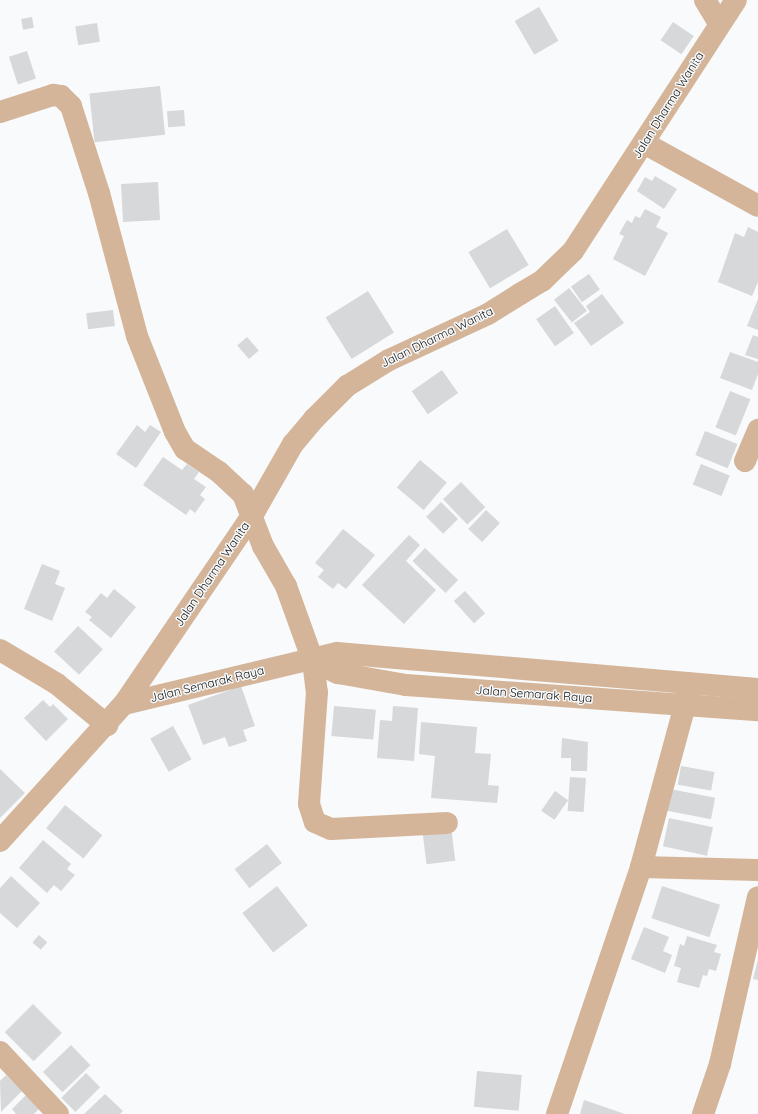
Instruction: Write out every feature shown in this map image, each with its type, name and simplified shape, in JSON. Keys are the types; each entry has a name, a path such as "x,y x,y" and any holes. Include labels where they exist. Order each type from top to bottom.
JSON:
{"street":[{"path":"705,0 719,23"},
{"name":"Jalan Dharma Wanita","path":"0,841 107,725 124,704 253,514 293,444 347,386 388,360 488,314 542,281 561,264 585,236 719,23 736,0"},
{"path":"0,112 53,95 61,96 71,106 99,193 137,336 175,432 186,449 219,472 243,494 253,514 263,546 286,586 313,661 317,692 309,804 315,822 331,828 447,823"},
{"path":"644,143 758,206"},
{"path":"745,461 758,430"},
{"path":"0,650 57,684 107,725"},
{"name":"Jalan Semarak Raya","path":"124,704 253,671 313,661 337,653 758,689"},
{"name":"Jalan Semarak Raya","path":"313,661 338,673 406,685 758,710"},
{"path":"557,1114 641,867 686,705 688,684"},
{"path":"641,867 758,870"},
{"path":"703,1114 720,1064 758,897"},
{"path":"0,1052 58,1114"}],"building":[{"path":"539,7 558,41 534,55 515,21"},
{"path":"32,17 34,28 23,30 21,19"},
{"path":"673,22 694,36 681,54 661,40"},
{"path":"97,23 100,42 78,45 75,26"},
{"path":"27,51 36,79 18,84 9,57"},
{"path":"160,86 165,135 95,142 89,93"},
{"path":"184,110 185,126 168,127 167,111"},
{"path":"655,176 677,189 664,209 637,191 645,177 652,181"},
{"path":"158,182 160,220 123,222 121,184"},
{"path":"645,209 661,217 656,227 668,233 645,276 613,259 624,236 619,234 627,220 632,223 635,216 640,218"},
{"path":"748,227 758,232 758,282 752,296 718,282 735,233 744,237"},
{"path":"507,229 529,265 490,288 468,252"},
{"path":"589,274 600,290 582,302 571,287"},
{"path":"569,288 587,311 572,323 554,300"},
{"path":"368,291 394,333 352,359 326,317"},
{"path":"602,294 624,323 591,346 574,323 590,312 586,306"},
{"path":"758,299 758,330 747,326"},
{"path":"555,306 574,333 555,346 536,319"},
{"path":"113,310 115,326 88,329 86,313"},
{"path":"753,335 758,337 758,359 745,355"},
{"path":"247,337 259,351 249,359 237,346"},
{"path":"730,352 758,362 758,374 752,390 720,378"},
{"path":"442,370 458,393 428,414 412,391"},
{"path":"730,391 750,399 736,435 715,427"},
{"path":"137,425 145,432 150,425 161,432 136,468 116,454"},
{"path":"705,431 737,444 728,468 695,455"},
{"path":"163,457 182,470 187,464 199,472 194,479 206,487 200,495 205,499 195,513 190,509 186,515 143,485"},
{"path":"420,460 447,482 424,510 397,488"},
{"path":"701,464 730,476 722,496 693,484"},
{"path":"461,482 485,507 467,525 443,499"},
{"path":"441,502 458,519 443,534 426,517"},
{"path":"486,510 500,523 482,542 468,529"},
{"path":"343,529 375,555 346,589 338,583 333,589 318,577 324,570 315,563"},
{"path":"409,535 420,545 406,561 436,590 404,624 362,585"},
{"path":"425,548 458,580 446,593 412,561"},
{"path":"42,564 60,571 55,584 65,588 52,621 24,609"},
{"path":"114,589 136,607 111,638 89,620 92,617 85,612 101,593 107,598"},
{"path":"465,591 485,613 474,623 454,601"},
{"path":"78,626 103,649 79,675 54,652"},
{"path":"241,686 255,726 243,730 247,741 229,747 225,737 203,745 188,705"},
{"path":"43,700 50,707 53,704 68,719 46,741 24,718"},
{"path":"334,706 376,710 373,740 331,736"},
{"path":"393,706 418,708 414,761 377,758 380,720 392,721"},
{"path":"421,722 477,727 475,753 491,754 488,785 499,786 497,803 431,798 435,756 419,754"},
{"path":"173,726 191,759 169,772 150,739"},
{"path":"562,738 588,742 587,771 571,771 571,758 561,758"},
{"path":"681,766 714,772 711,791 678,785"},
{"path":"0,769 25,793 0,818"},
{"path":"570,777 586,778 584,812 568,811"},
{"path":"670,789 715,798 711,819 666,811"},
{"path":"555,791 568,800 554,820 541,811"},
{"path":"65,805 102,835 83,859 46,828"},
{"path":"669,818 713,827 707,856 663,846"},
{"path":"451,826 455,861 426,864 422,830"},
{"path":"43,840 71,864 67,869 75,875 61,891 54,885 47,893 19,868"},
{"path":"267,844 282,863 249,888 235,869"},
{"path":"11,876 40,903 17,928 0,913 0,888"},
{"path":"277,886 308,925 273,952 242,913"},
{"path":"662,886 720,905 710,937 651,918"},
{"path":"644,927 669,937 663,951 672,955 665,973 631,959"},
{"path":"39,935 47,942 41,950 32,943"},
{"path":"687,936 717,945 714,952 721,954 716,971 709,969 707,976 703,975 699,988 677,982 681,968 674,966 680,944 684,946"},
{"path":"758,959 758,980 753,979"},
{"path":"33,1004 62,1033 34,1061 5,1032"},
{"path":"71,1045 90,1065 62,1092 43,1072"},
{"path":"477,1071 522,1075 519,1111 474,1107"},
{"path":"86,1073 100,1087 75,1112 61,1098"},
{"path":"6,1075 22,1091 1,1112 0,1081"},
{"path":"27,1094 41,1107 34,1114 16,1114 12,1109"},
{"path":"105,1094 123,1111 120,1114 84,1114"},
{"path":"584,1100 625,1114 580,1114"}]}
